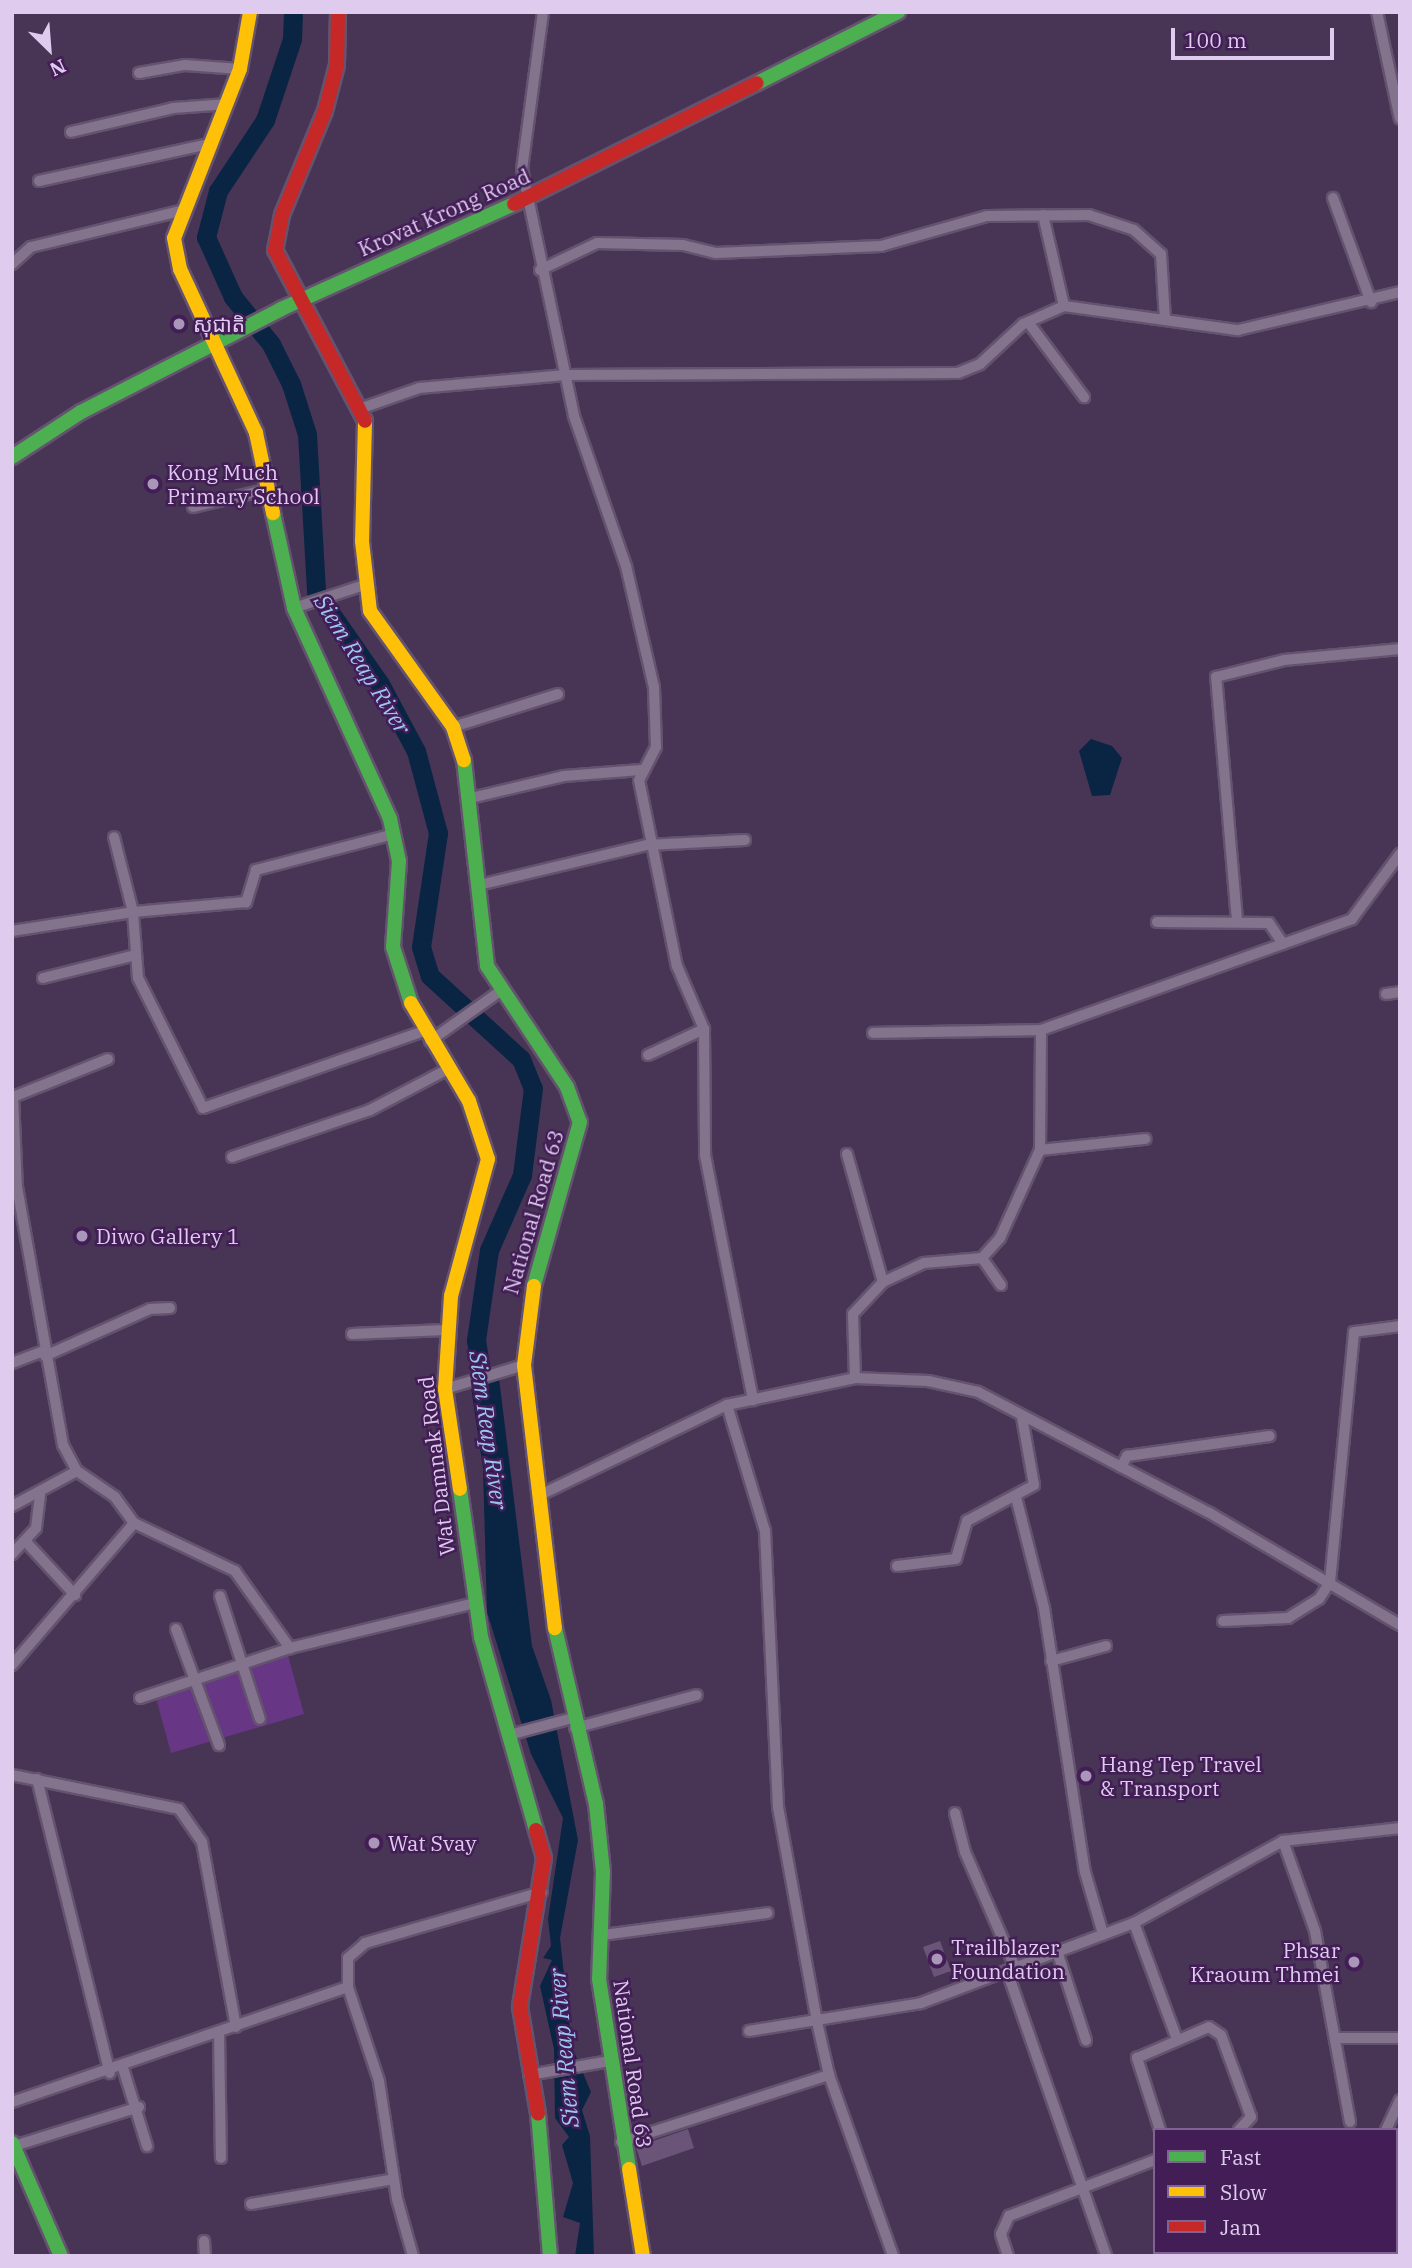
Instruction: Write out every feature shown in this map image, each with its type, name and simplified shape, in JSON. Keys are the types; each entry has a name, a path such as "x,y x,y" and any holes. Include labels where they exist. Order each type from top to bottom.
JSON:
{"main road":[{"name":"Wat Damnak Road","path":"250,12 240,69 213,143 180,211 174,238 180,270 243,393 297,607 394,834 399,861 393,947 401,986 427,1036 469,1101 488,1159 445,1330 449,1388 474,1603 539,1828 542,1892 520,1984 545,2154 550,2256"},
{"name":"National Road 63","path":"338,12 337,65 319,134 275,235 279,266 302,299 362,408 369,439 364,585 378,631 453,727 475,797 483,951 499,992 568,1087 580,1122 528,1308 518,1367 544,1493 553,1618 569,1723 596,1804 603,1935 599,1979 621,2143 643,2256"},
{"name":"Krovat Krong Road","path":"12,457 81,412 281,309 526,199 898,12"},
{"path":"13,2144 61,2256"}],"street":[{"path":"543,12 522,169 526,199 565,375 626,566 654,687 656,747 640,770 677,966 704,1029 704,1146 753,1400"},
{"path":"1377,12 1400,119"},
{"path":"139,73 185,65 240,69"},
{"path":"71,132 173,108 228,104"},
{"path":"39,181 213,143"},
{"path":"1332,198 1371,302"},
{"path":"12,264 31,247 180,211"},
{"path":"540,270 597,243 683,245 716,253 881,246 963,220 1043,215 1105,218 1154,245 1165,262 1165,320"},
{"path":"1043,215 1064,306"},
{"path":"362,408 419,388 565,375 958,373 980,364 1028,322 1064,306 1238,330 1371,302 1400,292"},
{"path":"1028,322 1084,397"},
{"path":"193,508 269,489"},
{"path":"297,607 364,585"},
{"path":"1237,920 1216,677 1284,660 1400,649"},
{"path":"453,727 558,694"},
{"path":"475,797 564,776 640,770"},
{"path":"12,931 133,912 246,902 256,870 394,834"},
{"path":"114,836 133,912 142,990 202,1108 427,1036 450,1026 499,992"},
{"path":"480,885 654,844 745,840"},
{"path":"873,1034 1041,1030 1181,975 1283,944 1356,916 1400,854"},
{"path":"1157,922 1237,920 1269,923 1283,944"},
{"path":"43,978 136,955"},
{"path":"1386,994 1400,992"},
{"path":"648,1055 704,1029"},
{"path":"855,1378 853,1314 883,1282 924,1263 982,1258 1000,1238 1040,1150 1041,1030"},
{"path":"108,1059 13,1097 15,1188 63,1445 77,1471 115,1497 134,1523 226,1563 290,1648"},
{"path":"232,1157 370,1110 448,1069"},
{"path":"1040,1150 1144,1139"},
{"path":"847,1154 883,1282"},
{"path":"982,1258 1001,1285"},
{"path":"12,1363 44,1353 140,1313 170,1308"},
{"path":"1223,1621 1288,1618 1319,1599 1330,1582 1354,1332 1400,1326"},
{"path":"352,1335 445,1330"},
{"path":"449,1388 518,1367"},
{"path":"544,1493 727,1405 855,1378 928,1381 978,1392 1330,1582 1400,1625"},
{"path":"727,1405 765,1531 778,1807 817,2022 828,2076 893,2256"},
{"path":"897,1566 956,1559 967,1521 994,1502 1016,1497 1034,1485 1022,1417"},
{"path":"1121,1467 1127,1456 1270,1436"},
{"path":"12,1506 40,1495 77,1471"},
{"path":"12,1554 27,1543 36,1528 40,1495"},
{"path":"1016,1497 1051,1661 1085,1872 1103,1934"},
{"path":"12,1665 75,1595 134,1523"},
{"path":"27,1543 75,1595"},
{"path":"220,1596 260,1719"},
{"path":"140,1698 241,1662 290,1648 474,1603"},
{"path":"176,1629 197,1678 219,1745"},
{"path":"1051,1661 1106,1646"},
{"path":"513,1734 697,1695"},
{"path":"12,1775 179,1809 202,1842 236,2027"},
{"path":"37,1779 110,2073"},
{"path":"956,1813 965,1852 1011,1969 1106,2256"},
{"path":"749,2031 921,2003 1134,1923 1283,1841 1400,1828"},
{"path":"1283,1841 1315,1931 1350,2122"},
{"path":"413,2256 394,2179 379,2081 348,1987 346,1965 359,1946 542,1892"},
{"path":"603,1935 768,1913"},
{"path":"1134,1923 1177,2039"},
{"path":"1057,1951 1086,2040"},
{"path":"12,2102 110,2073 348,1987"},
{"path":"1159,2128 1137,2059 1209,2027 1221,2035 1251,2117 1242,2128"},
{"path":"219,2034 221,2158"},
{"path":"1335,2038 1400,2038"},
{"path":"534,2074 610,2061"},
{"path":"123,2068 139,2107 147,2146"},
{"path":"621,2143 828,2076"},
{"path":"1387,2128 1400,2100"},
{"path":"13,2144 139,2107"},
{"path":"1008,2256 1001,2234 1009,2216 1153,2161"},
{"path":"251,2204 394,2179"},
{"path":"204,2241 205,2256"}],"shaded area":[{"path":"286,1648 304,1714 171,1753 153,1687"}],"water":[{"path":"1091,739 1112,746 1122,758 1110,795 1092,796 1079,751"},
{"path":"499,1378 532,1646 551,1700 578,1840 560,1938 572,2047 591,2092 582,2110 590,2136 594,2256 575,2256 580,2223 563,2217 573,2183 562,2145 569,2137 555,2118 554,2049 540,1986 552,1960 543,1958 551,1946 548,1919 563,1818 531,1754 487,1612 483,1469 471,1387"}],"building":[{"name":"Trailblazer Foundation","path":"940,1941 951,1971 934,1977 923,1947"},
{"path":"688,2129 694,2148 642,2166 636,2147"}],"waterway":[{"name":"Siem Reap River","path":"293,12 292,39 265,120 218,191 206,237 233,297 271,344 291,384 307,434 316,592 380,684 416,751 438,833 421,947 430,976 521,1059 533,1088 522,1175 489,1250 476,1340 485,1397"}],"traffic: fast":[{"path":"757,83 898,12"},
{"path":"12,457 81,412 281,309 514,204"},
{"path":"273,513 294,608 390,819 399,861 393,947 411,1003"},
{"path":"464,760 487,966 567,1087 580,1122 534,1286"},
{"path":"460,1489 481,1637 536,1830"},
{"path":"555,1628 596,1804 603,1872 599,1979 629,2169"},
{"path":"538,2113 550,2256"},
{"path":"12,2143 61,2256"}],"traffic: slow":[{"path":"250,12 240,69 174,238 180,269 256,433 273,513"},
{"path":"365,421 362,541 370,611 453,727 464,760"},
{"path":"411,1003 469,1101 488,1159 451,1296 445,1389 460,1489"},
{"path":"534,1286 524,1365 555,1628"},
{"path":"629,2169 643,2256"}],"traffic: jam":[{"path":"338,12 337,65 325,111 282,215 275,250 365,421"},
{"path":"514,204 757,83"},
{"path":"536,1830 544,1858 520,2007 538,2113"}],"place":[{"name":"សុជាតិ","path":"179,324"},
{"name":"Kong Much Primary School","path":"153,484"},
{"name":"Diwo Gallery 1","path":"82,1236"},
{"name":"Hang Tep Travel & Transport","path":"1086,1776"},
{"name":"Wat Svay","path":"374,1843"},
{"name":"Trailblazer Foundation","path":"937,1959"},
{"name":"Phsar Kraoum Thmei","path":"1354,1962"}]}
